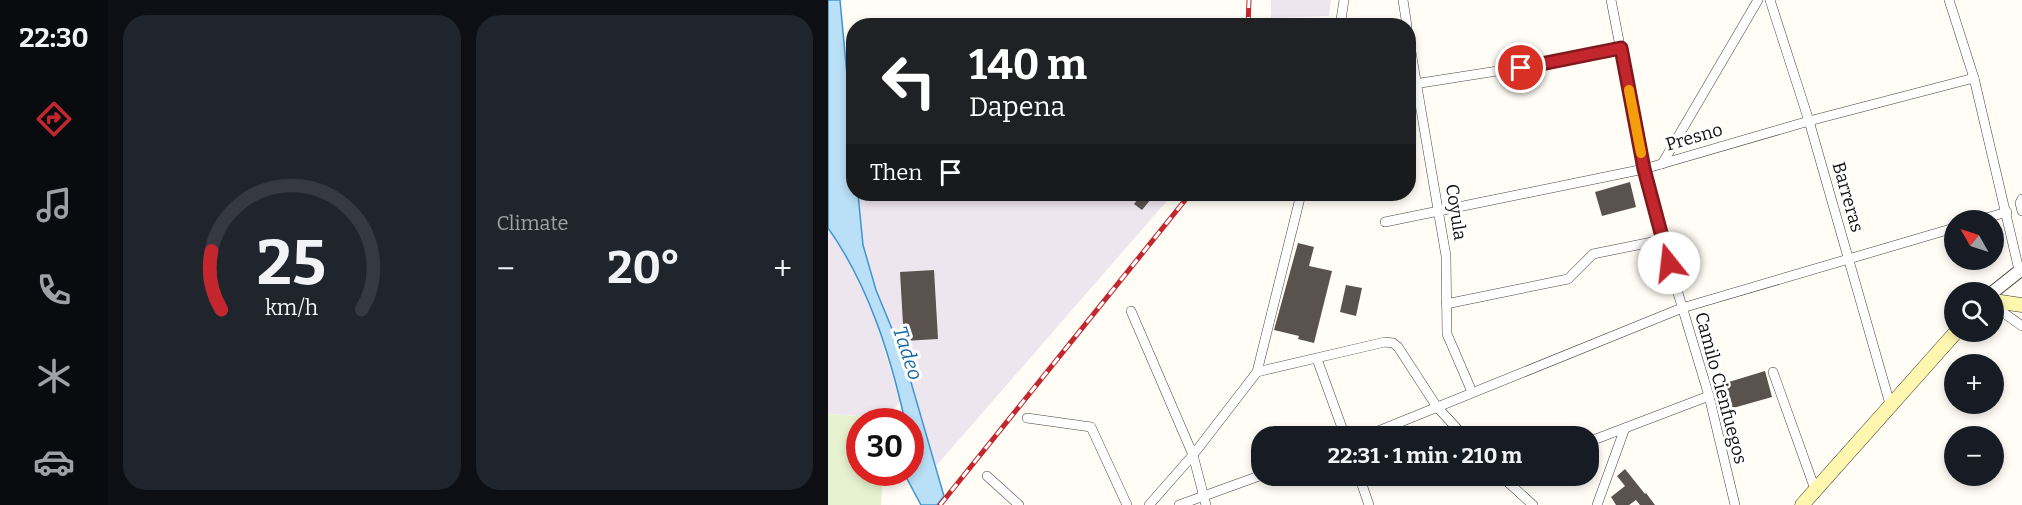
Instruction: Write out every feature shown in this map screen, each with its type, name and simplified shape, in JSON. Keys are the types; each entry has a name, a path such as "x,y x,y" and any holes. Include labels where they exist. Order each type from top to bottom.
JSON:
{"main road":[{"path":"2004,302 2022,305"},
{"path":"1802,505 1816,492 1890,404 1947,342"}],"street":[{"path":"1341,18 1344,0"},
{"path":"1403,0 1406,18"},
{"name":"Camilo Cienfuegos","path":"1611,0 1644,169 1662,240 1709,396 1735,505"},
{"path":"1662,164 1758,0"},
{"name":"Barreras","path":"1770,0 1809,121 1890,404"},
{"path":"1949,0 1974,78 2021,270 2004,283"},
{"path":"1416,84 1542,64 1621,48"},
{"name":"Presno","path":"1385,222 1644,169 1809,121 1974,78"},
{"name":"Coyula","path":"1416,104 1439,211 1446,256 1447,334 1472,392"},
{"path":"2022,199 2022,211"},
{"path":"1149,505 1194,455 1257,372 1299,201"},
{"path":"1391,426 1682,308 1944,231"},
{"path":"1446,304 1568,279 1593,254 1662,240"},
{"path":"1131,310 1194,455 1204,501"},
{"path":"2004,313 2022,326"},
{"path":"1257,372 1385,342 1393,343 1398,347 1437,408 1454,426"},
{"path":"1317,359 1341,426"},
{"path":"1773,372 1816,492"},
{"path":"1599,438 1709,396"},
{"path":"1027,418 1091,427 1127,505"},
{"path":"1598,505 1625,428"},
{"path":"987,476 1019,505"},
{"path":"1179,505 1204,501 1251,480"},
{"path":"1362,486 1369,505"},
{"path":"1512,486 1533,505"}],"shaded area":[{"path":"1271,0 1331,0 1329,16 1271,18"},
{"path":"859,201 1167,201 936,466 924,426 924,408 919,408 904,358 876,290 863,245"},
{"path":"828,228 844,250 872,309 900,401 895,408 846,408 846,415 828,414"}],"green space":[{"path":"828,414 846,415 846,486 882,486 881,505 828,505"}],"water":[{"path":"828,0 840,0 846,64 846,201 859,201 863,245 876,290 904,358 918,408 902,408 876,320 855,272 828,228"},
{"path":"924,427 944,496 937,505 921,505 911,486 924,486"}],"building":[{"path":"1630,182 1636,207 1602,216 1595,192"},
{"path":"1136,201 1149,201 1142,210 1134,204"},
{"path":"1298,243 1314,247 1309,266 1332,271 1314,343 1298,339 1299,336 1274,330"},
{"path":"934,270 938,339 904,341 900,272"},
{"path":"1346,285 1362,288 1356,316 1340,312"},
{"path":"1765,371 1772,397 1726,410 1719,385"},
{"path":"1625,469 1655,505 1640,505 1636,500 1629,505 1616,505 1611,497 1625,486 1617,476"}],"railway":[{"path":"1248,18 1249,0"},
{"path":"940,505 1184,201"}],"slow traffic":[{"path":"1629,90 1641,153"}],"route":[{"path":"1521,68 1621,48 1644,169 1669,263"}],"water label":[{"name":"Tadeo","path":"908,353"}]}
